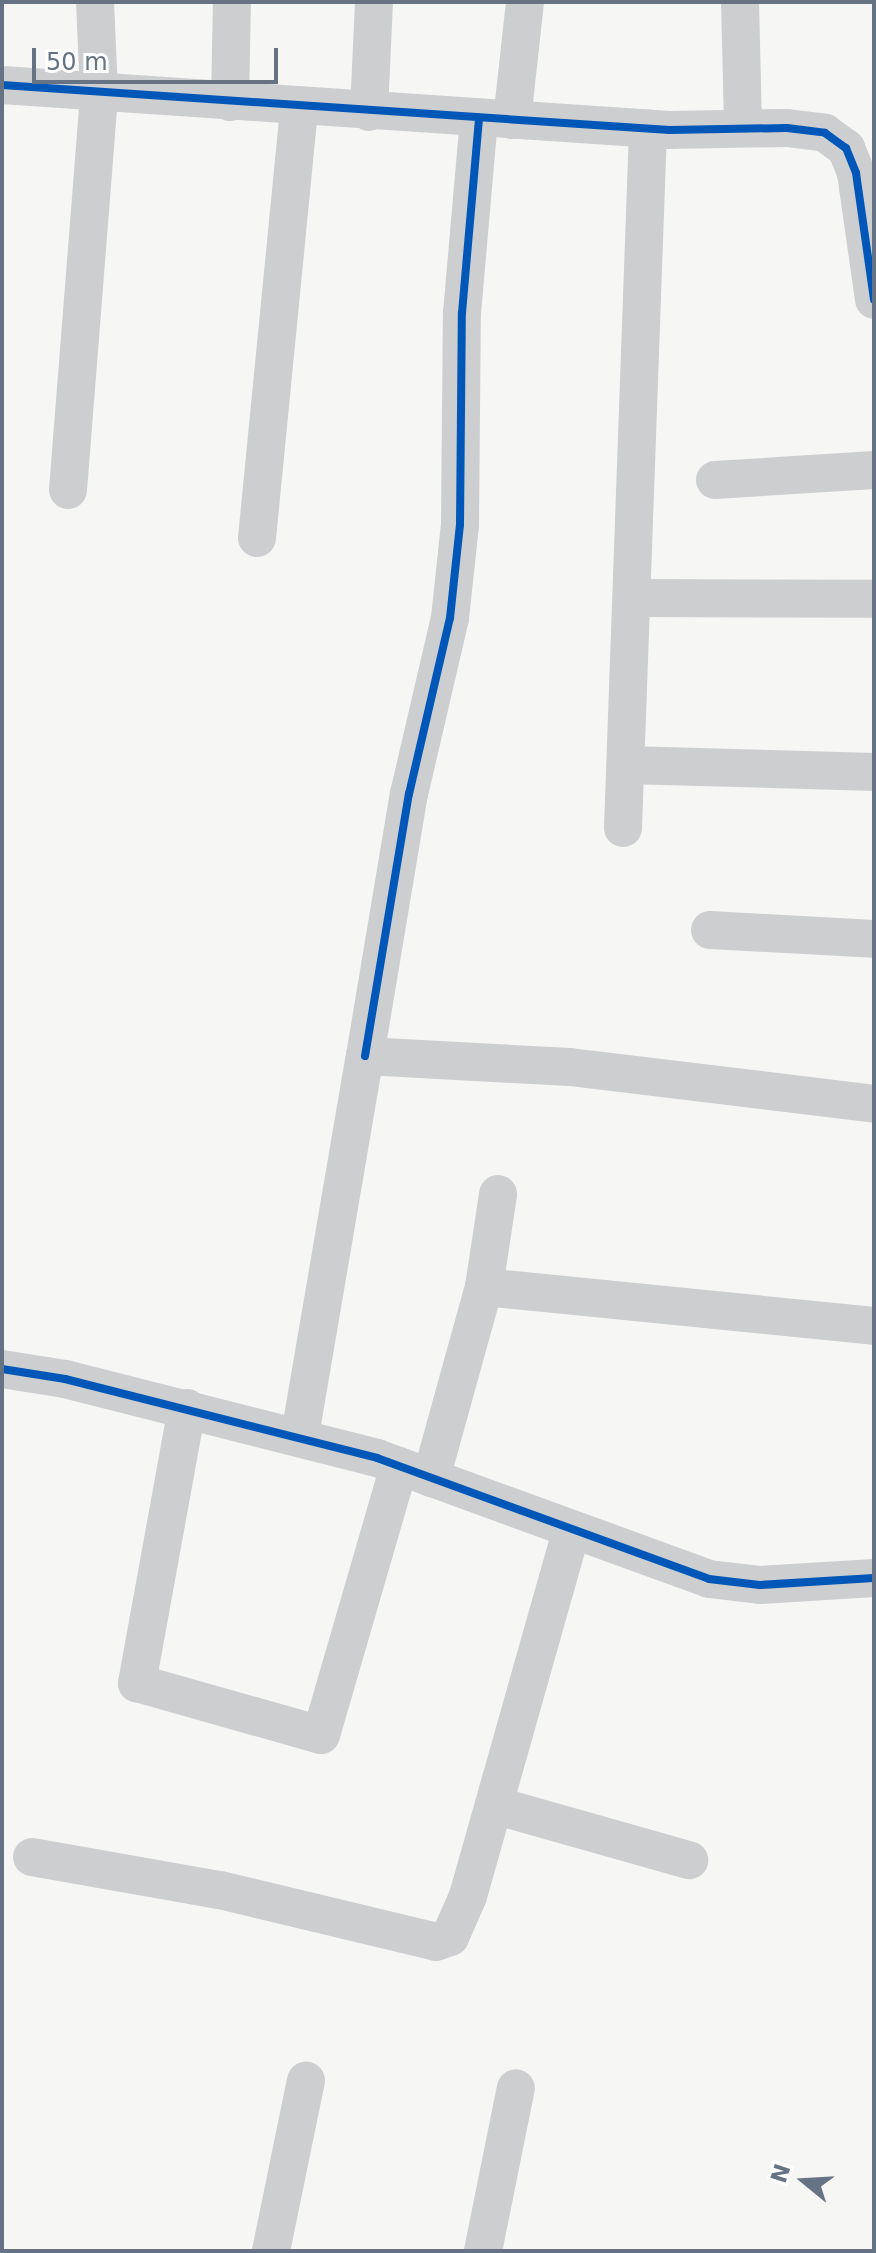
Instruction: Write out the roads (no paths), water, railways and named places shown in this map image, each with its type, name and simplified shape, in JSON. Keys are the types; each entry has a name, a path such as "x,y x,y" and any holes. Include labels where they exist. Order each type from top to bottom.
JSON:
{"street":[{"path":"68,490 99,93 95,2"},
{"path":"230,102 232,2"},
{"path":"369,112 374,2"},
{"path":"300,1435 409,794 450,618 460,525 462,313 495,119 525,2"},
{"path":"740,2 743,128"},
{"path":"2,85 369,112 648,128 743,128 825,133 846,148 867,204 874,300"},
{"path":"257,538 299,107"},
{"path":"623,828 648,128"},
{"path":"715,480 874,470"},
{"path":"632,598 874,599"},
{"path":"626,765 874,772"},
{"path":"710,930 874,939"},
{"path":"365,1056 570,1067 874,1104"},
{"path":"187,1408 137,1683 321,1735 484,1287 498,1194"},
{"path":"484,1287 874,1326"},
{"path":"2,1369 300,1435 415,1472 709,1579 760,1585 874,1578"},
{"path":"32,1857 220,1890 436,1942 450,1937 461,1919 571,1531"},
{"path":"494,1805 689,1860"},
{"path":"271,2251 306,2081"},
{"path":"483,2251 516,2088"}]}
